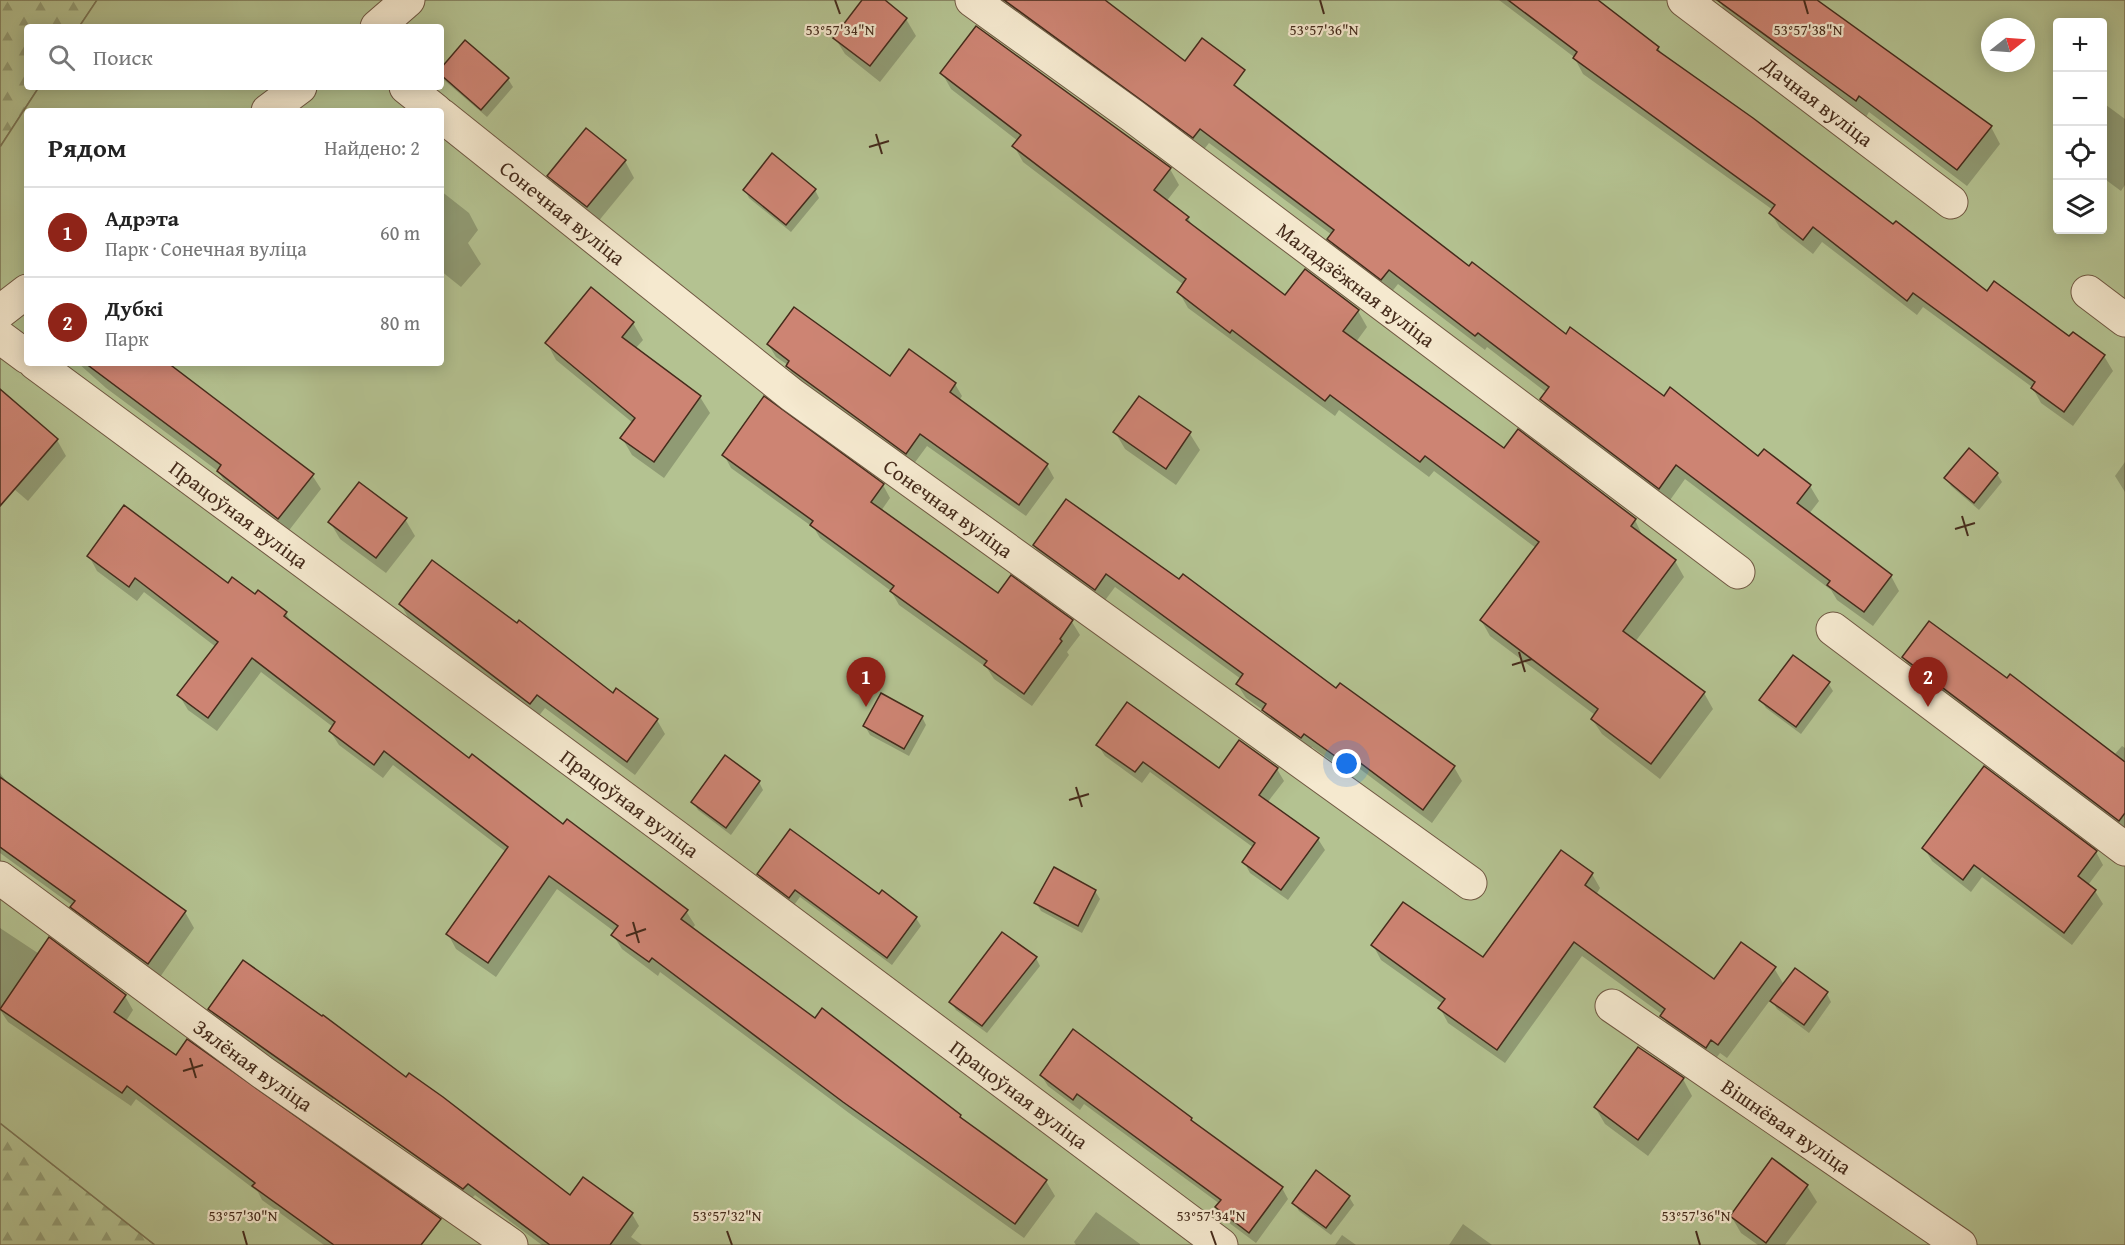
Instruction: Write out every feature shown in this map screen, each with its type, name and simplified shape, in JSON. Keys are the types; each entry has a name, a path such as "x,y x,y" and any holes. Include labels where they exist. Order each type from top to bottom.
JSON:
{"street":[{"name":"Маладзёжная вуліца","path":"972,0 1133,116 1738,572"},
{"name":"Дачная вуліца","path":"1684,0 1951,202"},
{"path":"272,108 296,90"},
{"path":"410,90 432,108"},
{"name":"Сонечная вуліца","path":"444,117 792,395 1470,883"},
{"path":"2088,292 2125,320"},
{"path":"0,312 24,293"},
{"path":"0,337 24,355"},
{"name":"Працоўная вуліца","path":"39,366 675,836 1221,1245"},
{"path":"1833,629 2125,849"},
{"name":"Зялёная вуліца","path":"0,878 262,1072 511,1245"},
{"name":"Вішнёвая вуліца","path":"1612,1006 1960,1245"}],"green space":[{"path":"0,0 97,0 81,24 24,24 24,90 37,90 0,147"},
{"path":"97,0 2125,0 2125,1245 155,1245 0,1123 0,147 24,110 24,366 444,366 444,108 25,108 37,90 444,90 444,24 81,24"},
{"path":"0,1123 155,1245 0,1245"}],"building":[{"path":"862,0 885,0 907,18 870,66 833,38"},
{"path":"1004,0 1105,0 1185,61 1202,38 1245,70 1234,85 1469,266 1472,262 1566,334 1570,327 1664,396 1670,387 1758,456 1764,449 1811,485 1797,503 1892,575 1864,612 1827,585 1830,581 1676,465 1659,489 1540,399 1549,387 1478,333 1475,336 1389,270 1381,280 1327,239 1334,230 1200,129 1193,138"},
{"path":"1508,0 1598,0 1659,47 1657,50 1753,118 1893,224 1896,221 1987,291 1994,281 2069,336 2073,332 2105,355 2064,412 2031,388 2035,382 1913,293 1907,301 1813,227 1803,240 1769,213 1775,205 1573,58 1577,52"},
{"path":"1717,0 1817,0 1992,126 1957,170 1859,96 1856,101"},
{"path":"976,26 1171,168 1154,190 1189,217 1186,220 1285,295 1305,269 1359,310 1343,331 1504,448 1518,429 1636,519 1631,526 1676,560 1623,631 1705,692 1651,764 1591,719 1598,709 1480,620 1539,542 1425,456 1420,462 1330,395 1325,401 1232,330 1230,333 1177,292 1186,279 1012,146 1021,135 940,73"},
{"path":"465,40 509,78 481,110 444,78 444,64"},
{"path":"586,128 626,160 587,207 547,176"},
{"path":"772,153 816,189 786,225 743,190"},
{"path":"591,287 634,322 622,337 701,396 654,462 620,438 635,418 545,343"},
{"path":"794,307 890,376 909,349 956,383 950,392 1048,464 1019,505 920,434 906,454 786,366 789,361 767,344"},
{"path":"89,366 172,366 314,474 278,519 217,471 221,465"},
{"path":"0,389 58,439 0,506"},
{"path":"764,396 884,484 871,502 998,593 1011,575 1073,620 1060,639 1062,641 1024,694 984,665 987,661 890,591 894,586 810,525 813,521 722,455"},
{"path":"1139,396 1191,432 1166,469 1113,432"},
{"path":"1969,448 1998,473 1974,503 1944,478"},
{"path":"359,482 407,518 376,558 328,522"},
{"path":"1066,499 1179,579 1183,574 1336,688 1340,683 1455,766 1423,810 1347,753 1342,761 1304,734 1301,738 1262,710 1266,704 1236,684 1243,674 1106,574 1095,590 1033,545"},
{"path":"124,505 228,583 232,577 255,594 258,590 287,612 284,616 469,758 472,754 563,824 567,819 688,910 681,919 815,1018 822,1008 961,1115 960,1117 1047,1180 1015,1224 843,1102 652,958 649,962 611,935 618,926 549,876 488,963 446,934 508,847 384,751 374,765 329,731 335,722 252,658 208,718 177,695 218,642 135,578 129,587 87,556"},
{"path":"432,560 517,623 519,620 613,693 616,688 658,719 627,762 537,695 530,704 399,604"},
{"path":"1929,621 2007,678 2010,674 2125,762 2125,813 2119,821 1902,657"},
{"path":"1793,655 1830,682 1796,727 1759,700"},
{"path":"881,693 923,716 904,749 863,726"},
{"path":"1127,702 1219,768 1239,740 1278,768 1259,795 1319,838 1281,890 1242,862 1255,843 1143,762 1135,772 1096,745"},
{"path":"725,755 760,781 726,828 691,802"},
{"path":"1984,766 2097,851 2078,876 2096,890 2064,933 1974,865 1963,880 1922,848"},
{"path":"0,777 186,911 148,964 70,907 75,901 0,847"},
{"path":"790,829 879,894 882,890 917,917 887,958 795,890 789,898 757,874"},
{"path":"1561,850 1593,873 1585,885 1714,979 1741,942 1776,967 1718,1045 1711,1040 1706,1048 1660,1016 1665,1009 1574,942 1497,1050 1438,1008 1445,999 1371,945 1403,902 1483,957"},
{"path":"1054,867 1096,890 1078,926 1034,903"},
{"path":"1002,932 1037,957 982,1026 949,1002"},
{"path":"49,937 126,995 114,1012 176,1055 187,1039 441,1219 421,1245 334,1245 252,1186 255,1183 127,1086 122,1093 0,1009"},
{"path":"243,960 323,1015 406,1077 409,1073 443,1097 570,1195 583,1177 633,1213 610,1245 550,1245 468,1184 463,1189 208,1009"},
{"path":"1795,968 1828,992 1804,1025 1770,1001"},
{"path":"1073,1029 1283,1187 1249,1233 1215,1207 1221,1200 1077,1094 1073,1100 1040,1075"},
{"path":"1638,1047 1684,1078 1638,1140 1594,1107"},
{"path":"1772,1158 1808,1185 1766,1243 1730,1216"},
{"path":"1316,1170 1350,1196 1326,1228 1292,1203"}],"place":[{"name":"Адрэта","path":"866,707"},
{"name":"Дубкі","path":"1928,707"}]}
